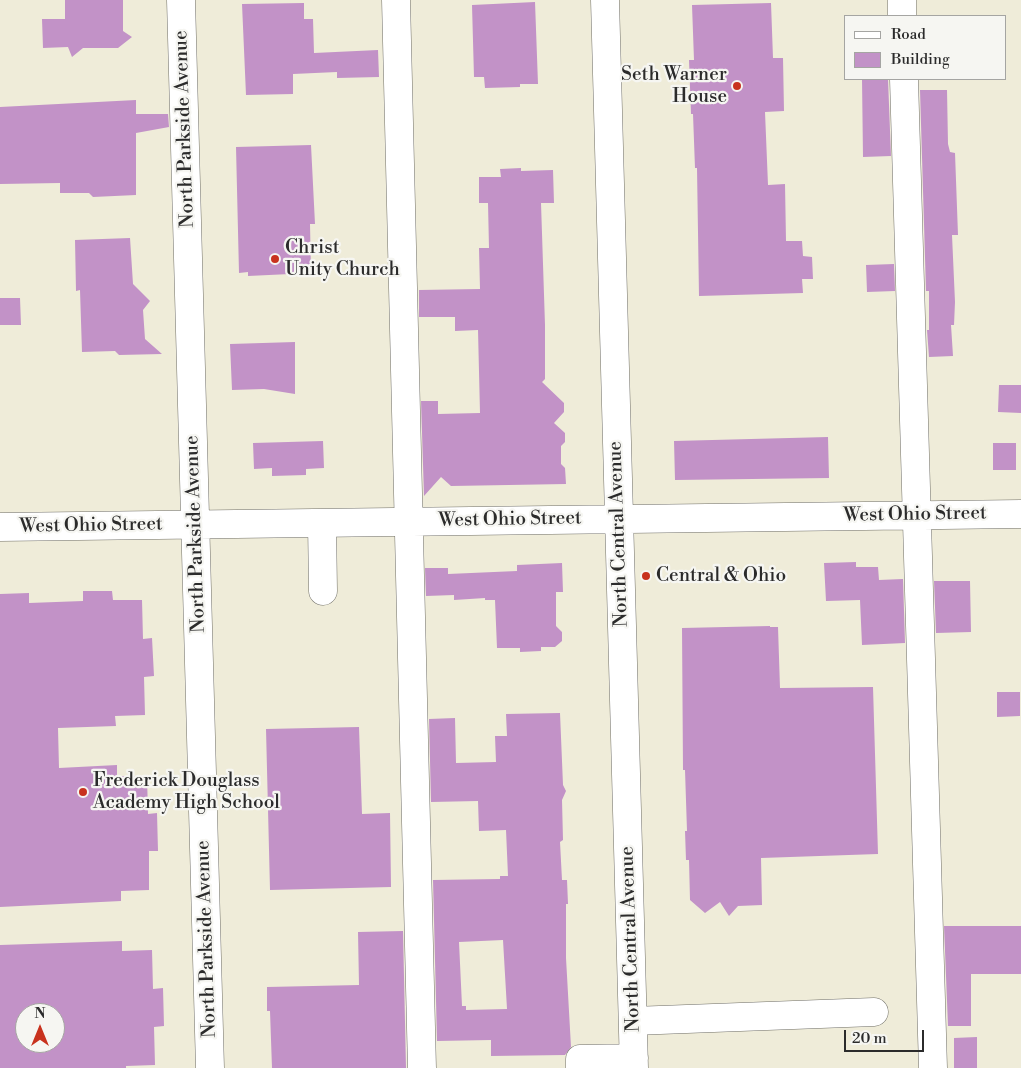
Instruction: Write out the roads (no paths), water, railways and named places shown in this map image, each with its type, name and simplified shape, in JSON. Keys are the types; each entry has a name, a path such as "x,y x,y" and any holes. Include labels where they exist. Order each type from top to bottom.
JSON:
{"street":[{"name":"North Parkside Avenue","path":"181,0 210,1068"},
{"path":"396,0 422,1068"},
{"name":"North Central Avenue","path":"605,0 634,1063"},
{"path":"902,0 902,15"},
{"path":"904,80 915,515 933,1068"},
{"name":"West Ohio Street","path":"0,527 1021,514"},
{"path":"322,523 323,591"},
{"path":"633,1021 874,1012"},
{"path":"580,1068 580,1059 634,1063"}],"place":[{"name":"Seth Warner House","path":"737,86"},
{"name":"Christ Unity Church","path":"275,259"},
{"name":"Central & Ohio","path":"646,576"},
{"name":"Frederick Douglass Academy High School","path":"83,792"}]}
